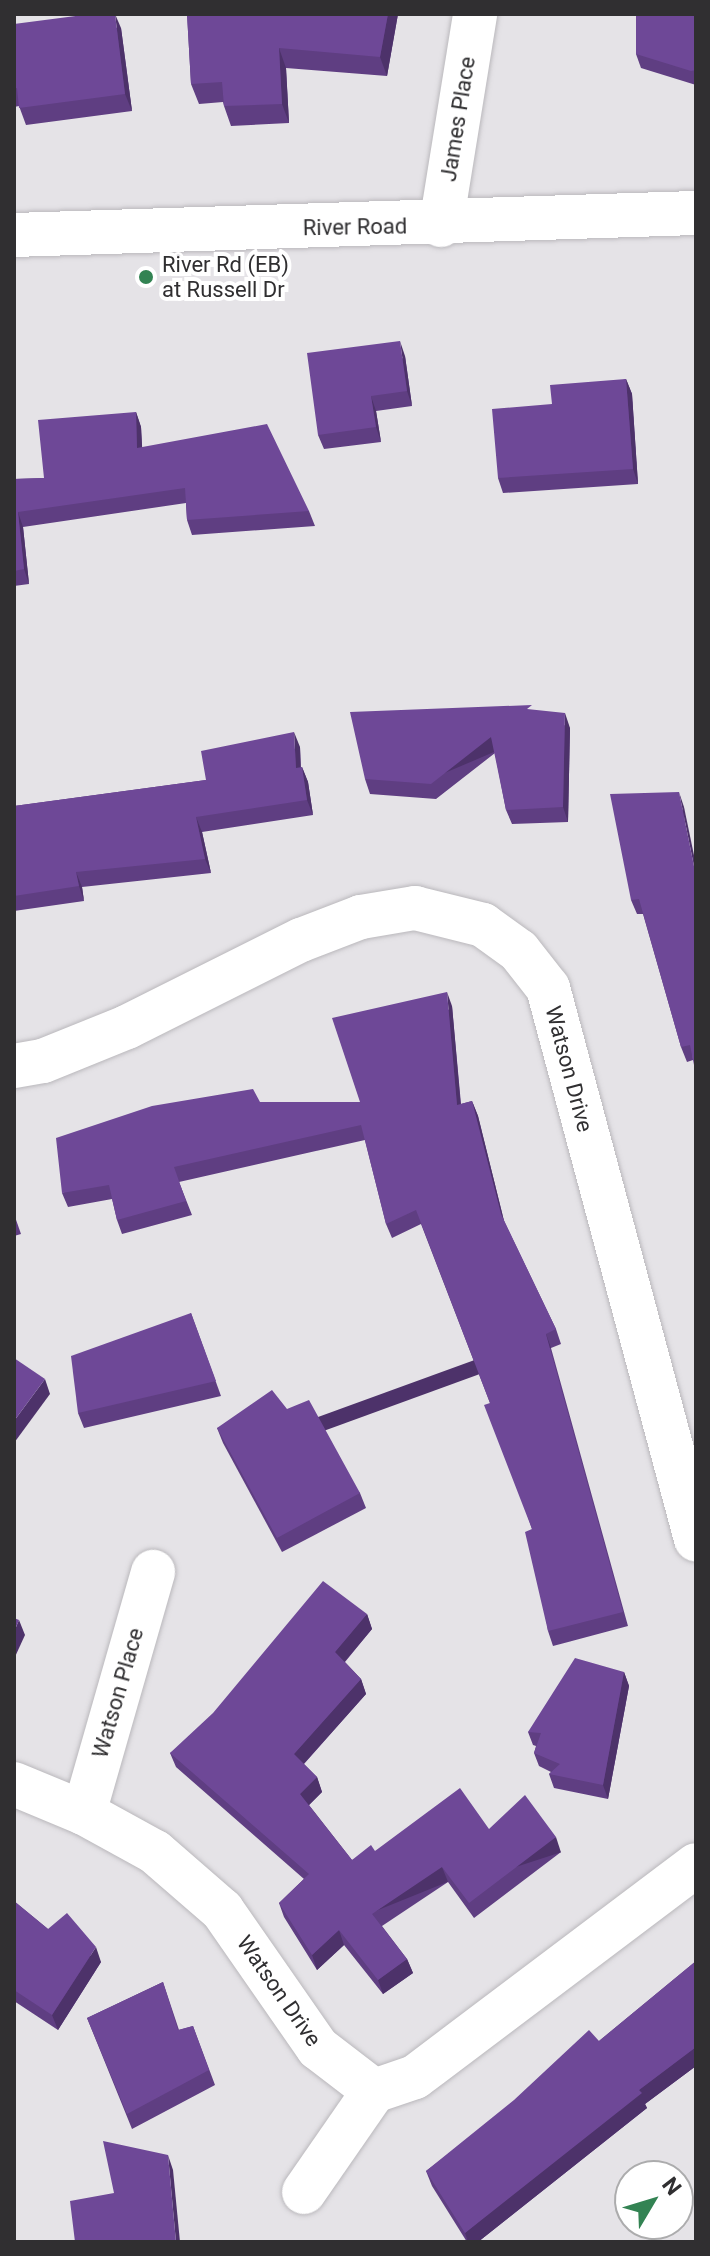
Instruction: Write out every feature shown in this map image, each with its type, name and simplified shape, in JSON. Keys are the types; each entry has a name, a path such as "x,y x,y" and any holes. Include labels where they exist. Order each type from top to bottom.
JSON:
{"street":[{"name":"James Place","path":"441,225 475,14"},
{"name":"River Road","path":"14,235 441,225 696,213"},
{"name":"Watson Drive","path":"14,1066 43,1061 127,1027 301,940 361,917 415,908 483,925 519,951 548,988 696,1539"},
{"name":"Watson Place","path":"84,1813 153,1572"},
{"name":"Watson Drive","path":"14,1784 84,1813 155,1852 222,1910 318,2048 374,2091"},
{"path":"304,2192 374,2091 415,2077 696,1865"}],"building":[{"path":"115,14 125,94 19,108 17,88 14,89 14,24"},
{"path":"187,14 388,14 380,57 279,48 282,104 224,106 222,82 191,84"},
{"path":"636,14 696,14 696,70 636,54"},
{"path":"400,341 407,391 371,396 376,427 318,435 307,353"},
{"path":"626,379 633,469 498,478 492,409 552,404 550,385"},
{"path":"136,412 137,448 267,424 309,511 187,520 185,488 18,512 24,569 14,571 14,479 44,478 38,420"},
{"path":"532,705 527,709 565,713 563,807 506,810 491,737 431,784 365,779 350,712"},
{"path":"294,732 296,768 302,767 307,800 196,817 205,859 76,872 79,886 14,896 14,806 206,780 201,751"},
{"path":"679,792 696,876 696,1075 690,1045 681,1047 639,899 631,900 610,794"},
{"path":"447,992 457,1105 472,1101 501,1214 556,1329 546,1334 623,1612 548,1631 525,1532 532,1529 484,1405 490,1403 416,1210 386,1224 361,1125 174,1167 186,1201 117,1220 109,1185 62,1193 56,1138 152,1106 253,1089 260,1102 360,1102 332,1018"},
{"path":"191,1313 216,1381 78,1413 71,1356"},
{"path":"14,1358 45,1379 14,1421"},
{"path":"272,1390 287,1409 309,1400 360,1493 277,1538 217,1428"},
{"path":"323,1581 367,1614 335,1652 361,1679 294,1754 317,1777 300,1794 352,1860 371,1845 375,1851 460,1788 489,1829 525,1795 556,1837 469,1903 442,1867 372,1914 407,1959 378,1980 339,1930 312,1955 279,1903 309,1874 170,1753 213,1713"},
{"path":"575,1658 624,1672 603,1785 549,1774 560,1764 534,1753 541,1733 528,1732"},
{"path":"14,1901 48,1929 67,1913 96,1947 52,2015 14,1990"},
{"path":"696,1961 696,2047 465,2233 426,2171 514,2100 589,2030 599,2041"},
{"path":"163,1982 178,2030 193,2026 209,2070 127,2114 87,2018"},
{"path":"103,2141 168,2155 176,2242 75,2242 70,2201 114,2193"}],"place":[{"name":"River Rd (EB) at Russell Dr","path":"146,277"}]}
